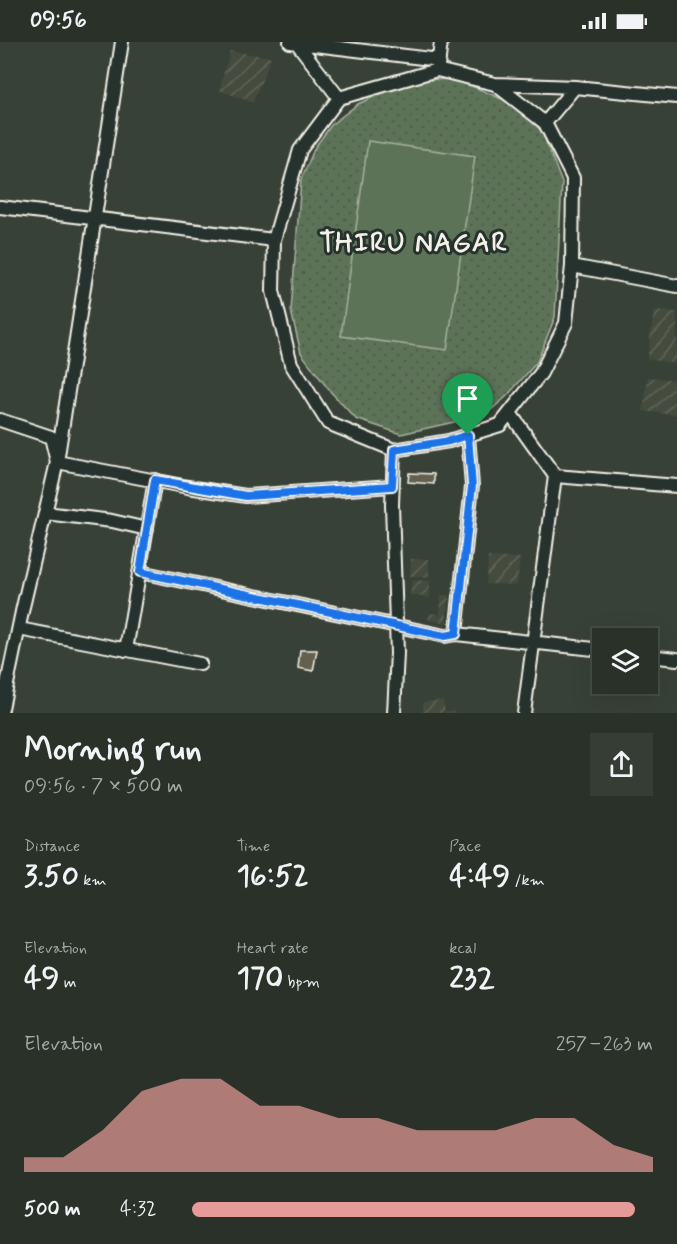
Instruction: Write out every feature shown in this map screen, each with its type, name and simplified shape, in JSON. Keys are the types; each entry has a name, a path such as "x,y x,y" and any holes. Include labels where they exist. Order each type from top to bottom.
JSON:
{"street":[{"path":"1,713 57,462 122,42"},
{"path":"293,42 438,65 495,84 576,87 677,97"},
{"path":"293,42 339,98"},
{"path":"438,65 441,42"},
{"path":"438,65 339,98 300,150 274,240 273,291 291,364 328,423 394,450 449,441 500,425 541,373 566,323 572,266 573,178 545,123 495,84"},
{"path":"545,123 576,87"},
{"path":"0,207 274,240"},
{"path":"572,266 677,286"},
{"path":"510,412 555,476 525,713"},
{"path":"0,420 51,437 57,462"},
{"path":"456,634 472,486 468,435"},
{"path":"394,450 392,549 397,653 394,713"},
{"path":"57,462 246,496 392,486"},
{"path":"555,476 677,486"},
{"path":"126,650 155,480"},
{"path":"45,513 112,521 147,529"},
{"path":"140,572 445,636 456,634 592,649"},
{"path":"19,629 200,664"},
{"path":"658,657 677,659"}],"shaded area":[{"path":"230,51 271,57 253,103 219,90"},
{"path":"654,311 677,312 677,364 647,359"},
{"path":"648,377 677,380 677,415 643,411"},
{"path":"488,557 520,558 517,585 486,584"},
{"path":"411,559 429,559 429,578 410,576"},
{"path":"412,580 430,581 430,598 410,595"},
{"path":"441,595 449,595 446,623 428,620 430,613 439,614 440,619"},
{"path":"443,700 445,711 454,711 454,713 423,713 423,702"}],"green space":[{"path":"456,79 511,103 542,131 562,183 555,317 537,362 506,397 485,415 401,434 356,419 329,390 301,353 291,311 301,180 315,147 332,124 358,104 391,89 423,80"},
{"path":"368,141 475,156 447,350 341,336"}],"building":[{"path":"409,473 434,474 434,484 408,482"},
{"path":"300,650 317,650 313,671 298,668"}],"district":[{"name":"THIRU NAGAR","path":"414,243"}],"route":[{"path":"468,435 472,486 456,634 445,636 140,572 155,480 246,496 392,486 394,450 449,441 468,435"}]}
